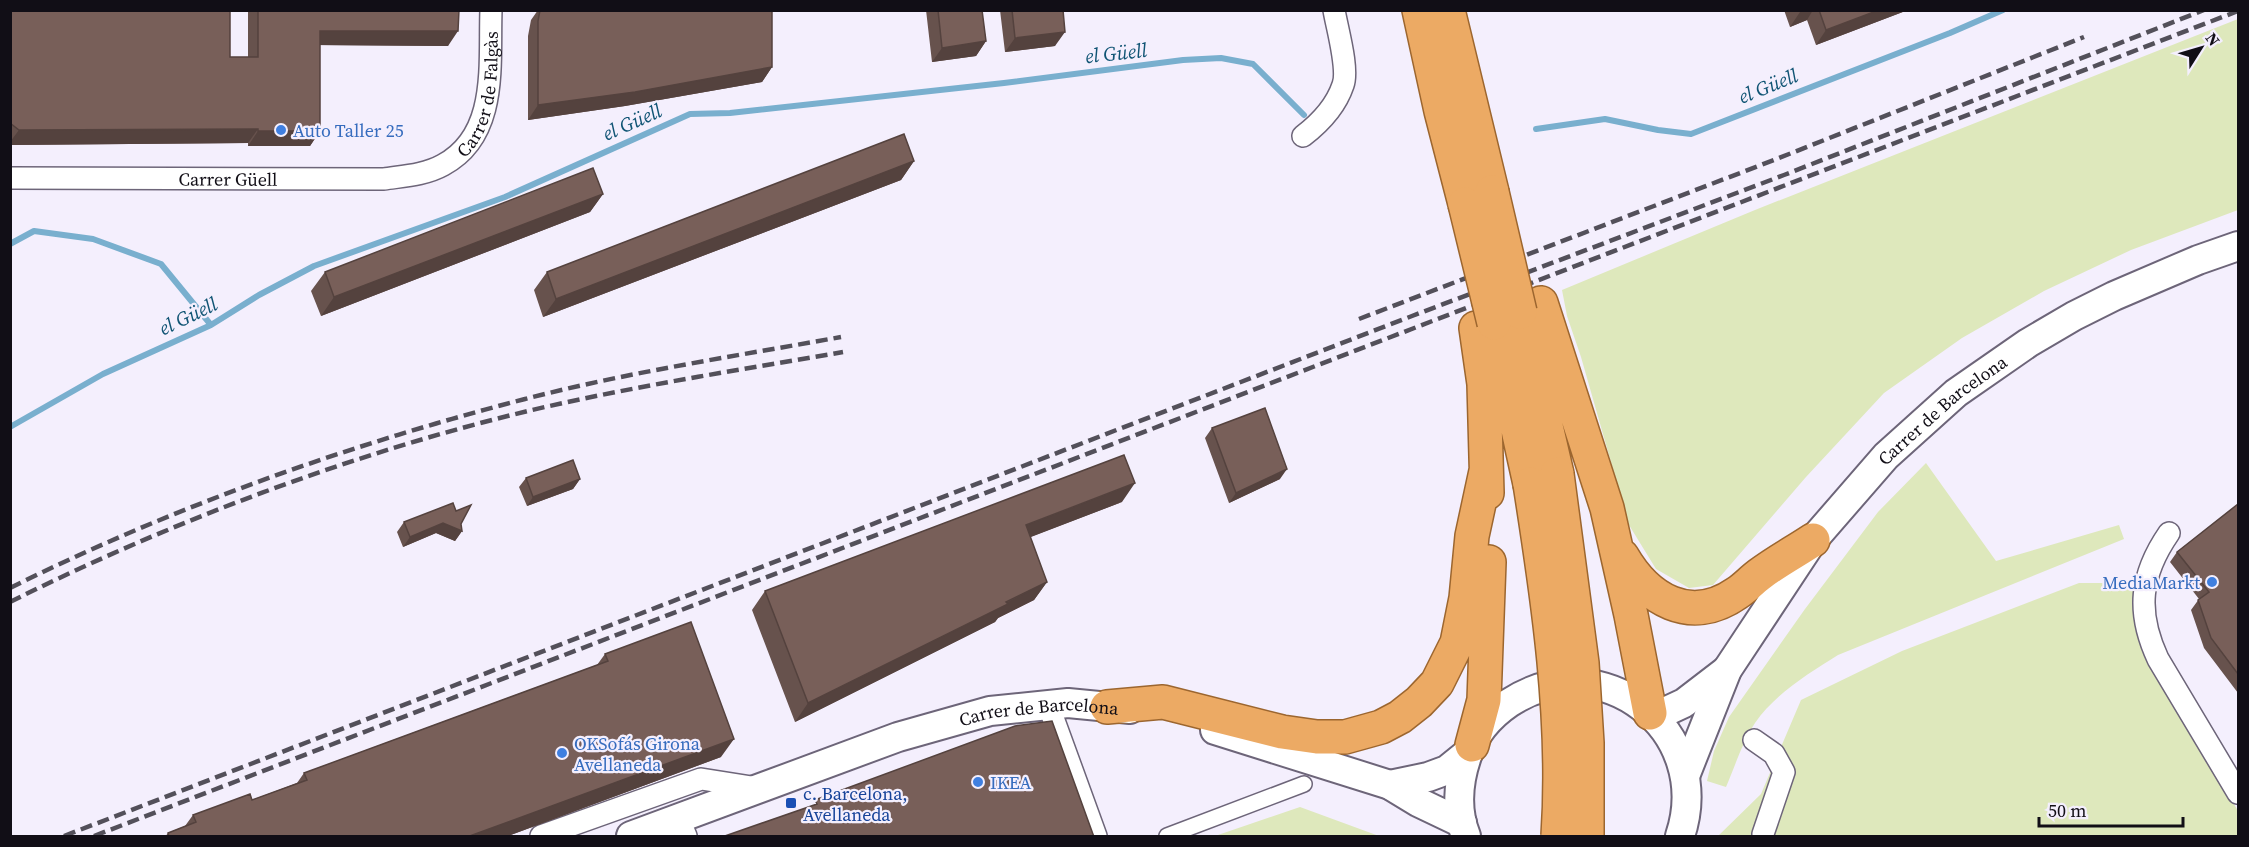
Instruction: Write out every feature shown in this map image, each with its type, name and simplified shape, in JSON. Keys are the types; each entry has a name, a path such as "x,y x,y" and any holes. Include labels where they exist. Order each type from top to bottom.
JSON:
{"highway":[{"path":"1419,10 1444,59 1479,197 1508,317 1582,663 1587,743 1587,837"},
{"path":"1448,10 1437,142 1479,197 1508,317 1606,508 1652,715"},
{"path":"1470,749 1485,689 1489,566 1484,384 1508,317"},
{"path":"1107,706 1163,702 1282,732 1317,737 1345,737 1381,727 1400,717 1419,702 1437,683 1457,643 1466,598 1472,536 1486,471"},
{"path":"1543,479 1544,571 1559,753 1558,837"},
{"path":"1615,546 1633,576 1644,587 1663,600 1689,608 1712,605 1736,594 1759,575 1813,540"}],"main road":[{"name":"Carrer de Barcelona","path":"1685,776 1727,670 1813,540 1886,456 1956,393 1992,366 2074,316 2198,260 2238,246"},
{"name":"Carrer de Barcelona","path":"1652,715 1683,703 1727,670"},
{"path":"1464,830 1459,792 1462,770 1470,749 1488,722 1505,706 1526,693 1557,684 1573,683 1600,686 1626,696 1652,715 1676,748 1685,776 1687,800 1680,837"},
{"name":"Carrer de Barcelona","path":"631,837 683,828 761,788 898,737 990,711 1048,704 1080,703 1135,710 1206,727 1390,785 1464,830"},
{"name":"Carrer de Barcelona","path":"1390,785 1428,777 1447,770 1470,749"}],"street":[{"name":"Carrer de Falgàs","path":"443,165 463,149 476,133 484,117 489,95 491,10"},
{"path":"1303,136 1322,120 1344,84 1344,67 1334,10"},
{"name":"Carrer Güell","path":"10,178 384,179 422,173 443,165"},
{"path":"2169,533 2150,566 2145,584 2143,603 2148,639 2238,793"},
{"path":"1048,704 1096,837"},
{"path":"1754,740 1774,754 1784,772 1763,834"},
{"name":"Carrer de Barcelona","path":"541,837 700,779 761,788"},
{"path":"1167,837 1304,784"}],"green space":[{"path":"2238,19 2238,210 2131,250 2044,291 1962,338 1884,393 1806,477 1713,585 1689,588 1656,569 1629,525 1567,316 1562,290 1755,210"},
{"path":"1926,463 1996,561 2119,525 2124,539 1838,655 1793,685 1763,712 1739,754 1726,787 1707,781 1714,751 1729,717 1805,609 1878,512"},
{"path":"2079,583 2133,583 2139,639 2238,811 2238,836 1718,836 1761,794 1801,700 1902,651"},
{"path":"1300,807 1379,836 1215,836"}],"building":[{"path":"10,10 230,10 230,57 258,57 258,10 459,10 458,31 320,31 320,131 258,131 258,129 19,130 10,123"},
{"path":"540,10 772,10 772,67 635,92 538,105"},
{"path":"938,10 982,10 986,41 942,48"},
{"path":"1012,10 1063,10 1065,32 1015,38"},
{"path":"1819,10 1879,10 1826,30"},
{"path":"904,134 914,161 556,299 547,272"},
{"path":"593,168 603,194 334,297 325,272"},
{"path":"1265,408 1287,469 1236,493 1212,428"},
{"path":"1124,455 1135,483 1026,525 1047,582 1006,602 1008,604 808,703 765,591"},
{"path":"573,460 580,479 533,497 526,478"},
{"path":"453,503 456,511 471,505 461,524 462,531 443,523 410,537 404,522"},
{"name":"MediaMarkt","path":"2238,504 2238,674 2211,638 2198,600 2209,592 2177,552"},
{"path":"691,622 734,739 467,837 169,837 168,833 196,822 193,815 250,794 252,800 307,780 304,773 608,661 605,654"},
{"path":"1052,721 1094,837 722,837 817,804 815,800 1015,726"}],"waterway":[{"name":"el Güell","path":"1536,129 1605,119 1691,134 2003,10"},
{"name":"el Güell","path":"10,427 103,374 211,325 259,295 314,266 505,197 690,114 730,113 1004,83 1183,60 1221,58 1253,64 1304,115"},
{"path":"10,244 34,231 93,239 161,264 211,325"}],"railway":[{"path":"64,836 1412,316 1784,175 2204,10"},
{"path":"94,836 2238,11"},
{"path":"1359,319 1774,160 2084,37"},
{"path":"10,588 72,558 199,504 393,436 525,399 603,381 841,337"},
{"path":"10,602 72,572 200,517 266,491 399,446 571,401 843,352"}],"place":[{"name":"Auto Taller 25","path":"281,130"},
{"name":"MediaMarkt","path":"2212,582"},
{"name":"OKSofás Girona Avellaneda","path":"562,753"},
{"name":"IKEA","path":"978,782"},
{"name":"c. Barcelona, Avellaneda","path":"791,803"}]}
